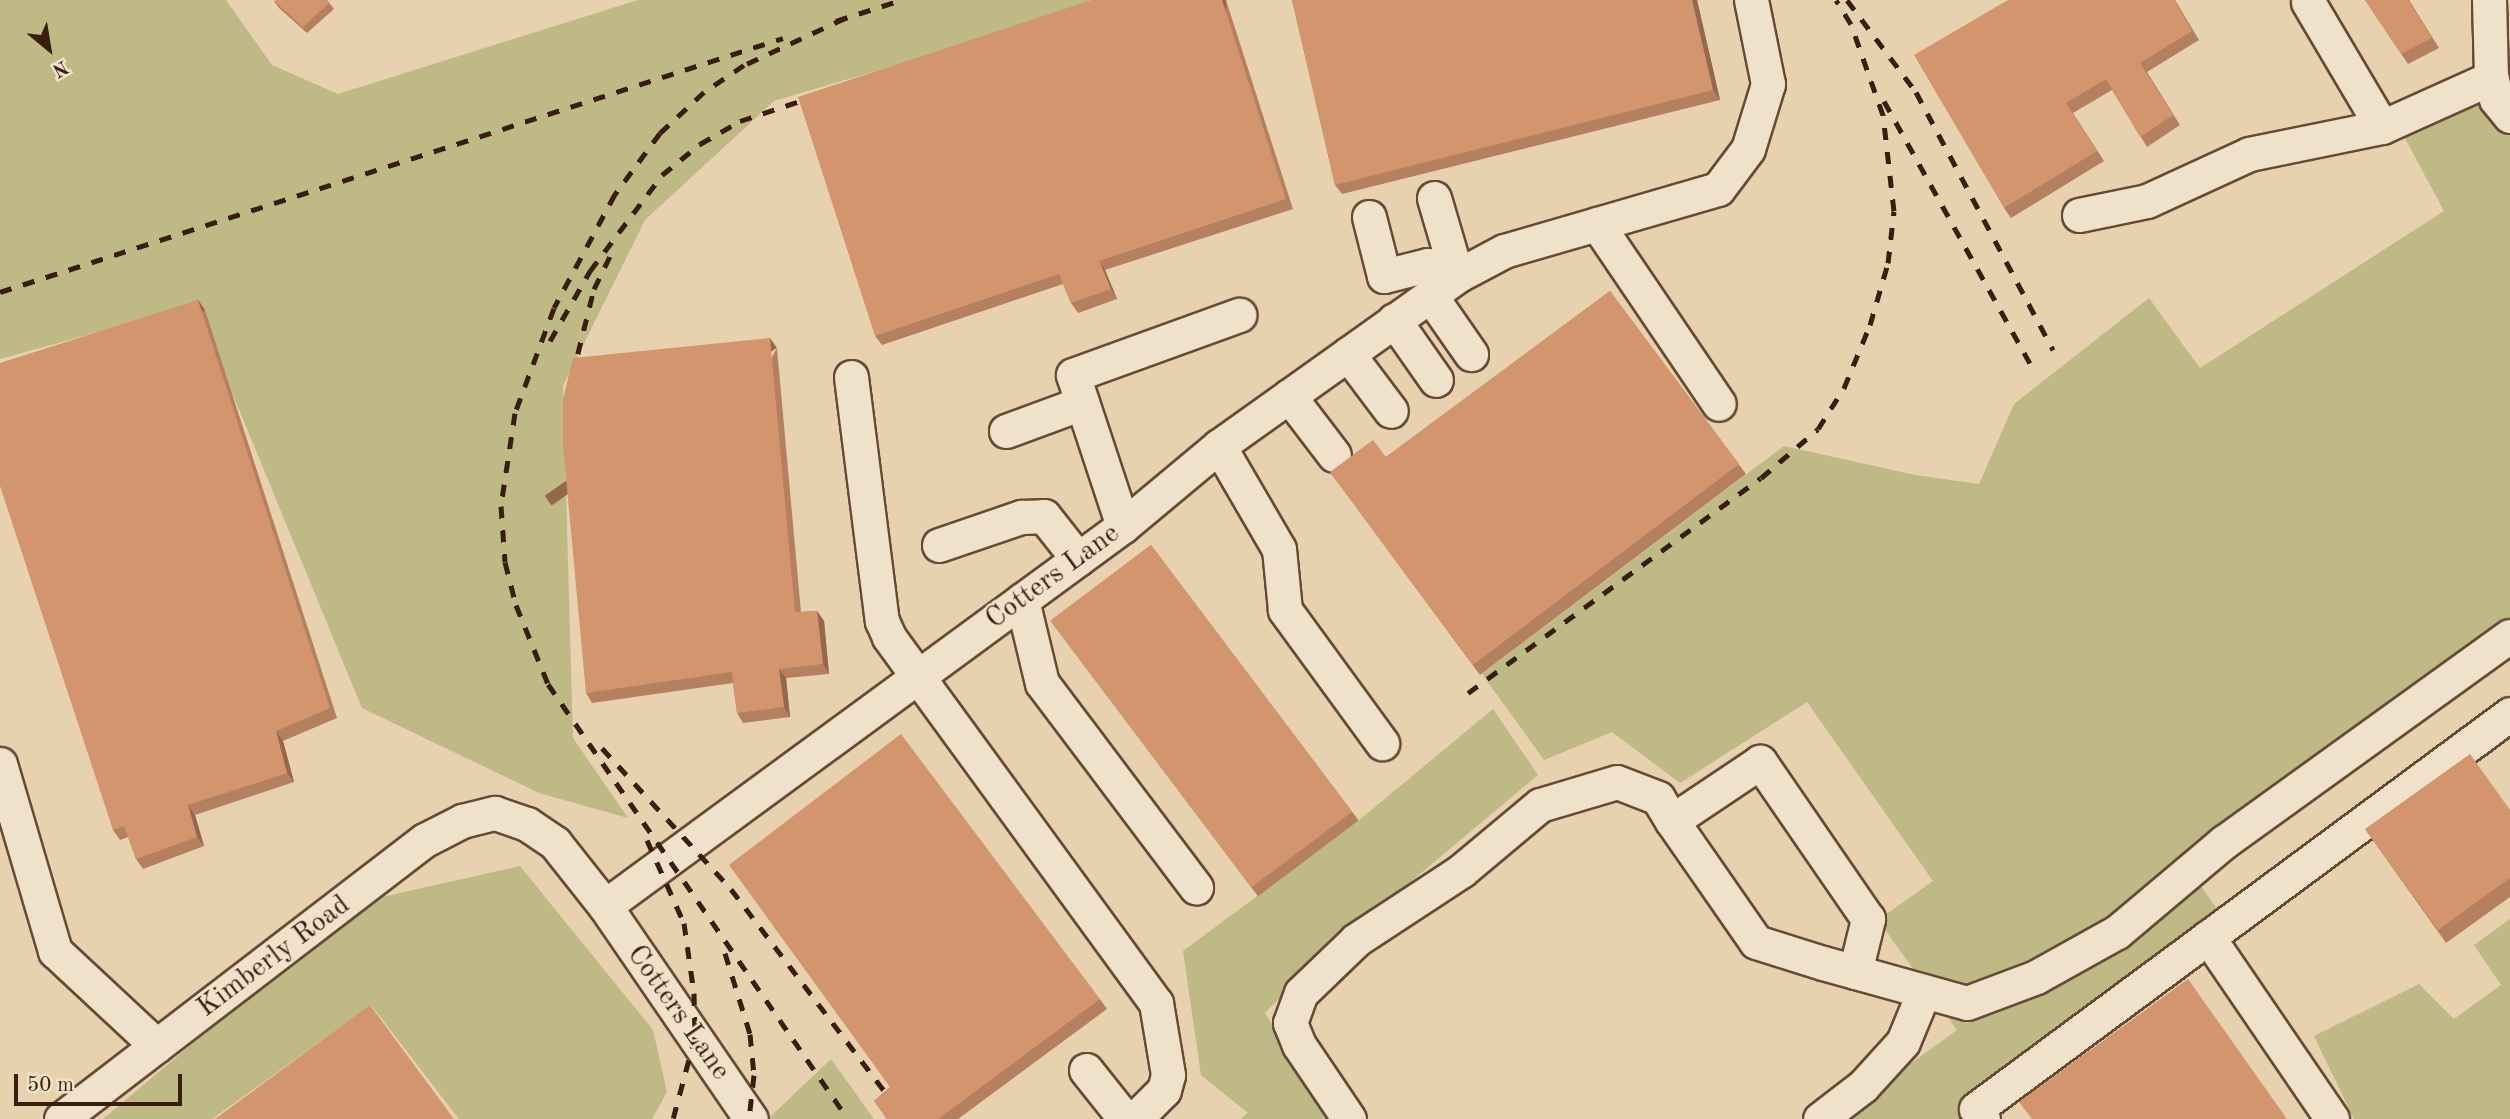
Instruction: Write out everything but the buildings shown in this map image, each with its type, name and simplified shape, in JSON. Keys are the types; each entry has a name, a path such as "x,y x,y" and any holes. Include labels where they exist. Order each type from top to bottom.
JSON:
{"street":[{"name":"Cotters Lane","path":"605,906 1123,526 1219,446 1441,287 1504,251 1718,189 1748,149 1768,84 1751,0"},
{"path":"2489,0 2502,27 2491,78 2496,99 2510,116"},
{"path":"2308,2 2382,127"},
{"path":"2079,215 2147,201 2249,154 2382,127 2491,78"},
{"path":"1434,198 1441,287"},
{"path":"1369,217 1384,276 1428,265 1441,287 1471,354"},
{"path":"1597,224 1719,404"},
{"path":"1123,526 1073,375 1239,315"},
{"path":"1394,320 1436,380"},
{"path":"1348,354 1391,411"},
{"path":"851,377 882,621 1156,1003 1168,1075 1164,1090 1135,1119"},
{"path":"1289,396 1334,455"},
{"path":"1006,431 1082,403"},
{"path":"1219,446 1279,549 1285,610 1382,743"},
{"path":"939,545 1021,517 1044,516 1078,559"},
{"path":"1022,600 1042,683 1196,887"},
{"path":"1349,1119 1299,1045 1290,1023 1301,993 1356,940 1461,871 1540,805 1618,782 1658,798 1756,942 1967,1003 2036,977 2117,932 2224,842 2510,636"},
{"path":"1983,1119 1976,1109 2510,714"},
{"path":"1672,821 1760,762 1868,919 1855,972"},
{"path":"0,764 55,951 157,1046"},
{"name":"Cotters Lane","path":"495,813 527,824 555,844 605,906 751,1119"},
{"name":"Kimberly Road","path":"61,1119 425,840 462,821 495,813"},
{"path":"2208,937 2332,1119"},
{"path":"1820,1119 1863,1086 1903,1042 1924,991"},
{"path":"1086,1070 1125,1119"}],"shaded area":[{"path":"0,0 226,0 272,65 338,94 638,0 1118,0 774,101 645,220 563,386 573,738 628,818 539,793 362,708 196,305 0,359"},
{"path":"2461,79 2510,127 2510,624 2186,865 2233,932 1975,1119 1834,1119 1957,1030 1878,920 1933,881 1807,702 1680,783 1612,732 1544,760 1482,674 1784,446 1915,475 1979,484 2014,404 2149,298 2200,368 2444,211 2387,105"},
{"path":"1493,709 1538,775 1314,963 1265,1013 1334,1119 1240,1119 1248,1113 1201,1075 1183,951 1357,822"},
{"path":"520,866 653,1030 667,1092 652,1119 459,1119 371,1005 212,1119 103,1119 360,902"},
{"path":"2510,919 2510,1119 2354,1119 2314,1036 2419,984 2454,1019 2501,985 2474,945"},
{"path":"831,1059 874,1119 770,1117"}],"railway":[{"path":"836,21 901,0"},
{"path":"1468,693 1761,478 1818,429 1844,388 1870,325 1888,263 1894,211 1883,115 1851,24 1836,0"},
{"path":"1847,0 1916,92 2053,350"},
{"path":"845,18 744,65 704,92 660,133 615,194 554,308 515,413 501,506 505,562 516,605 548,684 848,1119"},
{"path":"0,292 783,38"},
{"path":"550,341 590,271 662,175 700,144 740,121 818,95"},
{"path":"1884,101 2030,363"},
{"path":"572,377 594,289 611,254"},
{"path":"602,748 731,889 888,1096"},
{"path":"647,840 684,923 694,993 695,1037 673,1119"},
{"path":"725,953 750,1034 754,1075 749,1119"}]}
